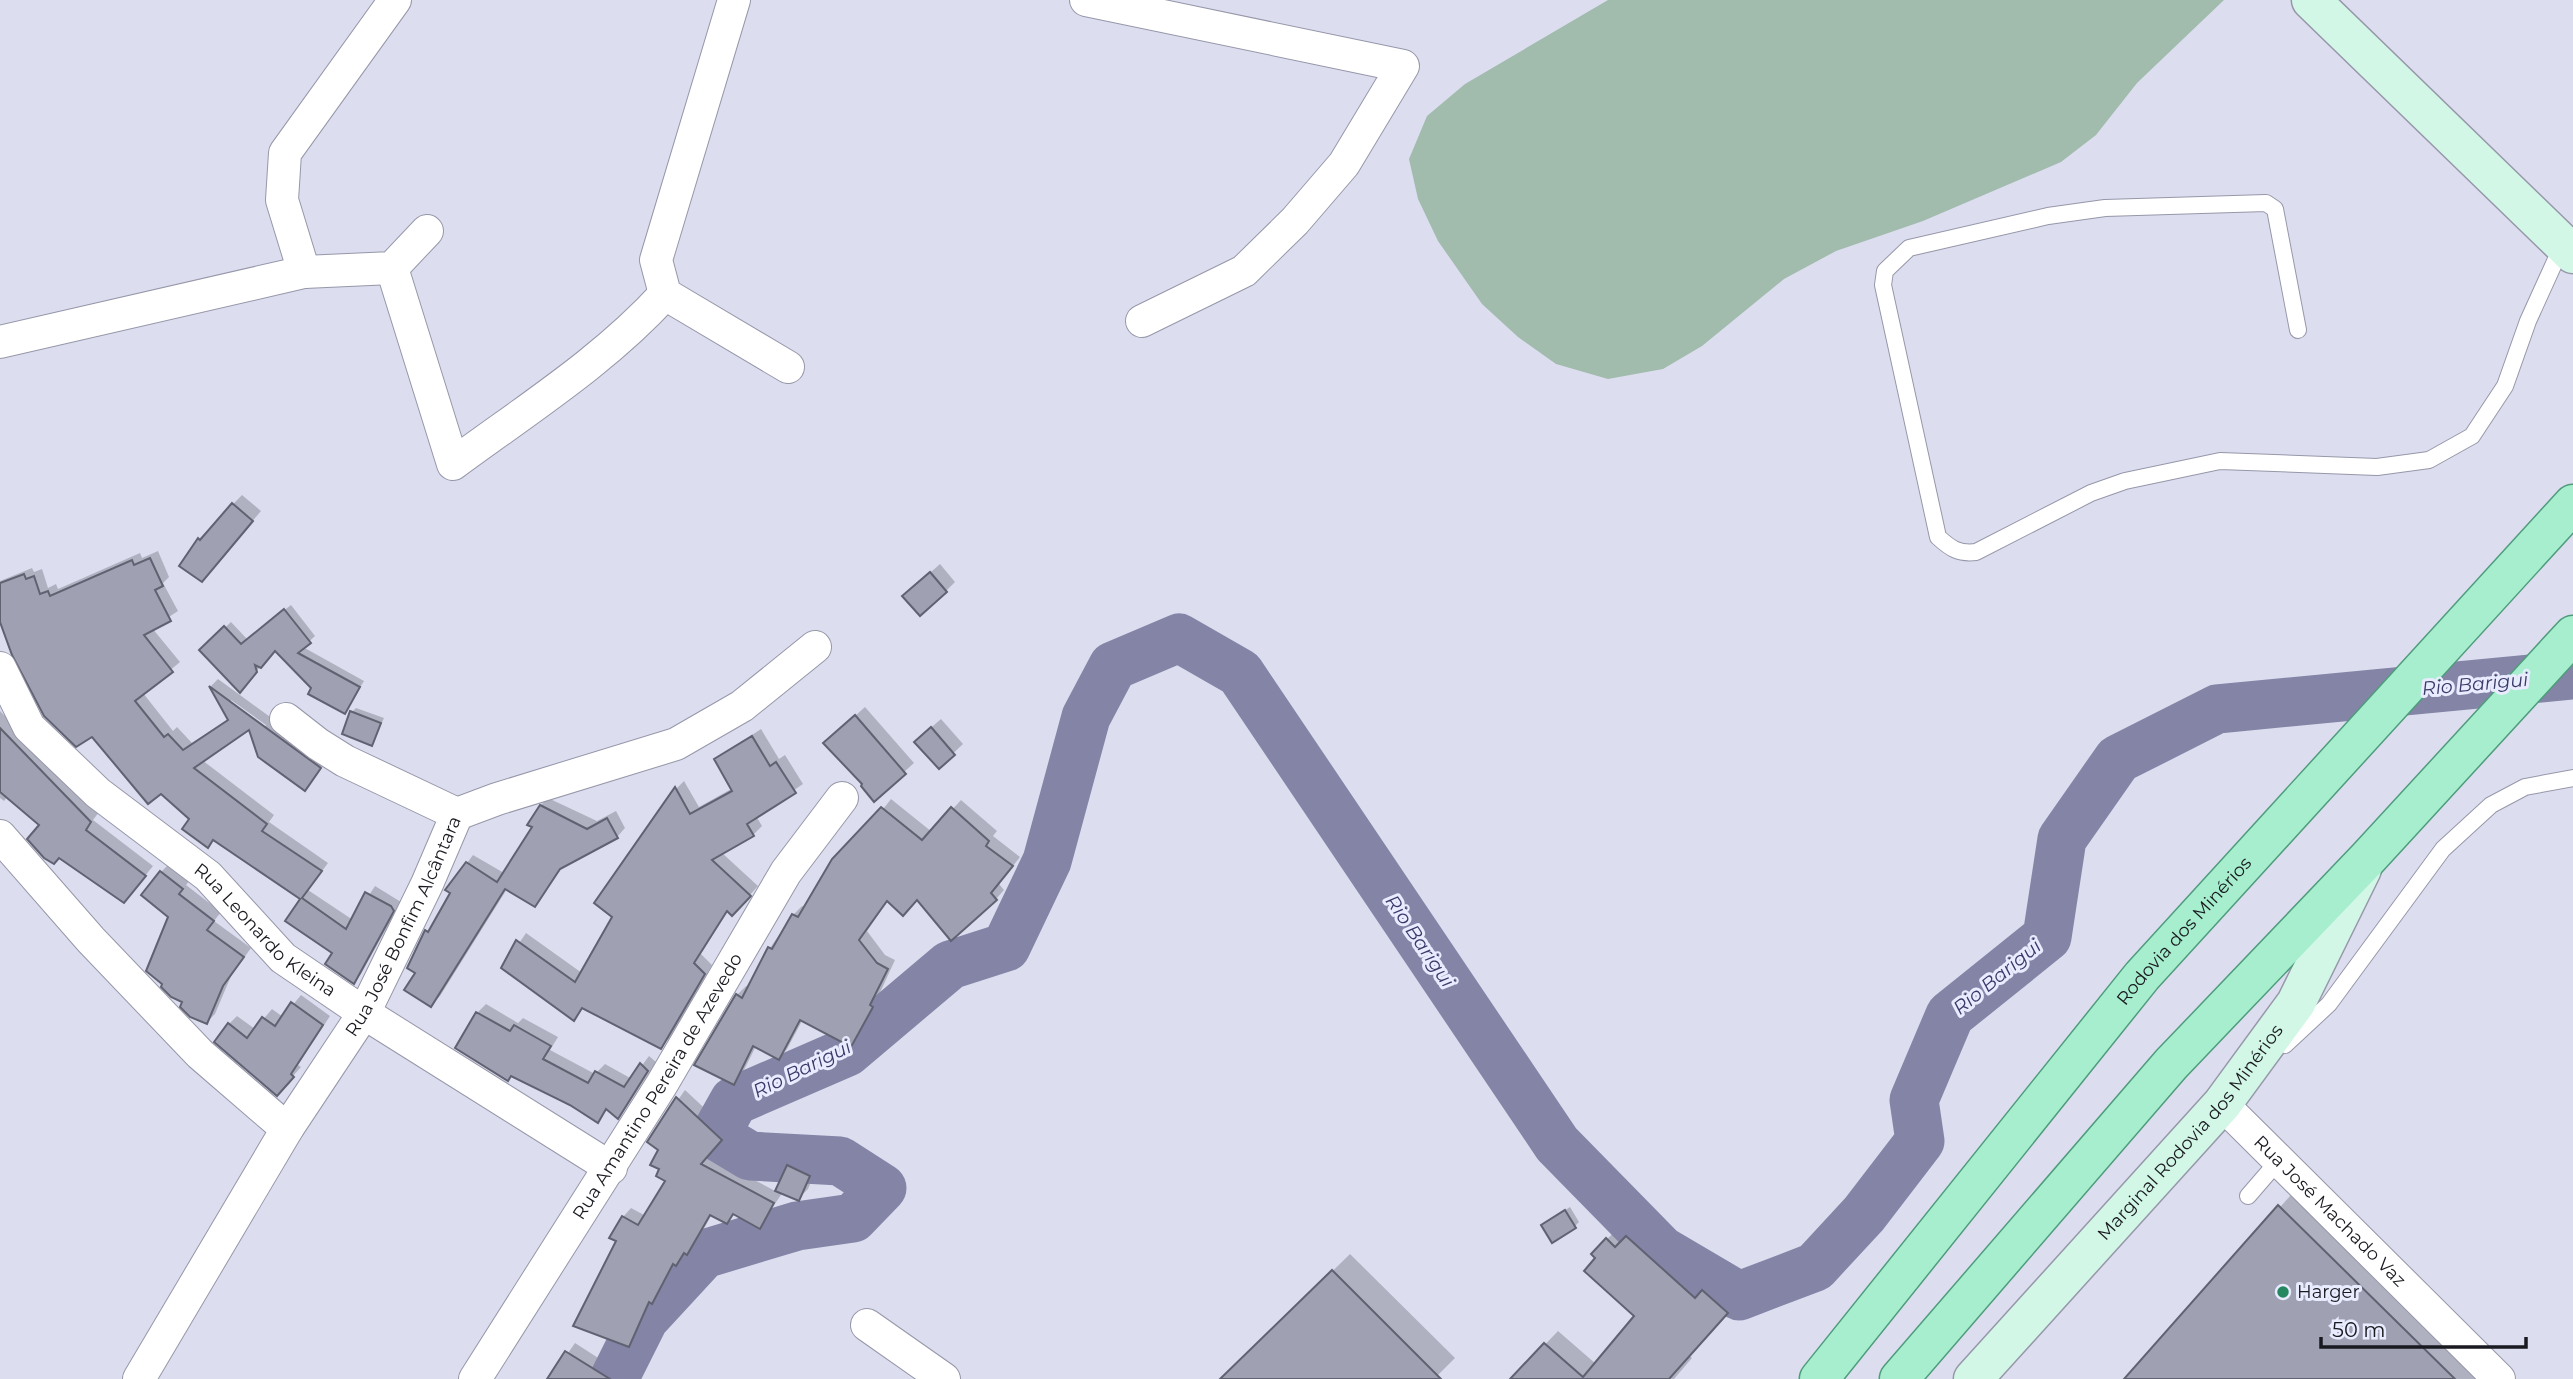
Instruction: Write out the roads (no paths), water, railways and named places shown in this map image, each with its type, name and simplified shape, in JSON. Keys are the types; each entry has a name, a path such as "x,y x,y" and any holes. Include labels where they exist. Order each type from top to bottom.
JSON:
{"main road":[{"path":"2311,0 2568,249"},
{"name":"Rodovia dos Minérios","path":"1819,1379 2142,976 2573,504"},
{"path":"1899,1379 2171,1064 2368,858 2405,814 2464,755 2573,635"},
{"name":"Marginal Rodovia dos Minérios","path":"1973,1379 2222,1104 2296,1003 2368,858"}],"street":[{"path":"304,272 282,200 285,153 395,0"},
{"path":"734,0 656,260 665,294 788,367"},
{"path":"1106,2 1404,66 1344,164 1295,221 1244,271 1142,321"},
{"path":"0,342 304,272 392,268 427,231"},
{"path":"392,268 453,464 607,350 634,328 665,294"},
{"name":"Rua José Bonfim Alcântara","path":"139,1379 287,1129 364,1013 427,884 457,814 497,799 676,744 742,706 815,647"},
{"name":"Rua Leonardo Kleina","path":"0,668 29,727 98,793 208,876 283,958 364,1013 611,1168"},
{"path":"286,719 345,761 457,814"},
{"name":"Rua Amantino Pereira de Azevedo","path":"475,1379 694,1033 786,872 842,798"},
{"path":"0,836 91,940 200,1054 287,1129"},
{"name":"Rua José Machado Vaz","path":"2222,1104 2500,1379"},
{"path":"867,1325 944,1379"}],"lane":[{"path":"2298,330 2274,209 2266,203 2105,208 2048,216 1909,248 1885,271 1883,285 1938,537 1951,549 1963,554 1976,552 2103,489 2125,481 2220,461 2377,467 2429,460 2472,436 2505,386 2528,321 2568,249"},
{"path":"2222,1104 2329,1004 2443,849 2491,805 2525,787 2573,778"},
{"path":"2248,1196 2280,1159"}],"waterway":[{"name":"Rio Barigui","path":"614,1379 644,1319 704,1254 797,1226 853,1218 882,1188 840,1161 750,1156 715,1135 734,1101 847,1052 950,965 1006,947 1047,861 1086,717 1113,666 1179,638 1240,673 1557,1144 1661,1250 1739,1296 1815,1267 1864,1214 1920,1141 1914,1100 1950,1015 2047,937 2062,839 2118,759 2217,709 2573,675"}],"place":[{"name":"Harger","path":"2283,1292"}]}
